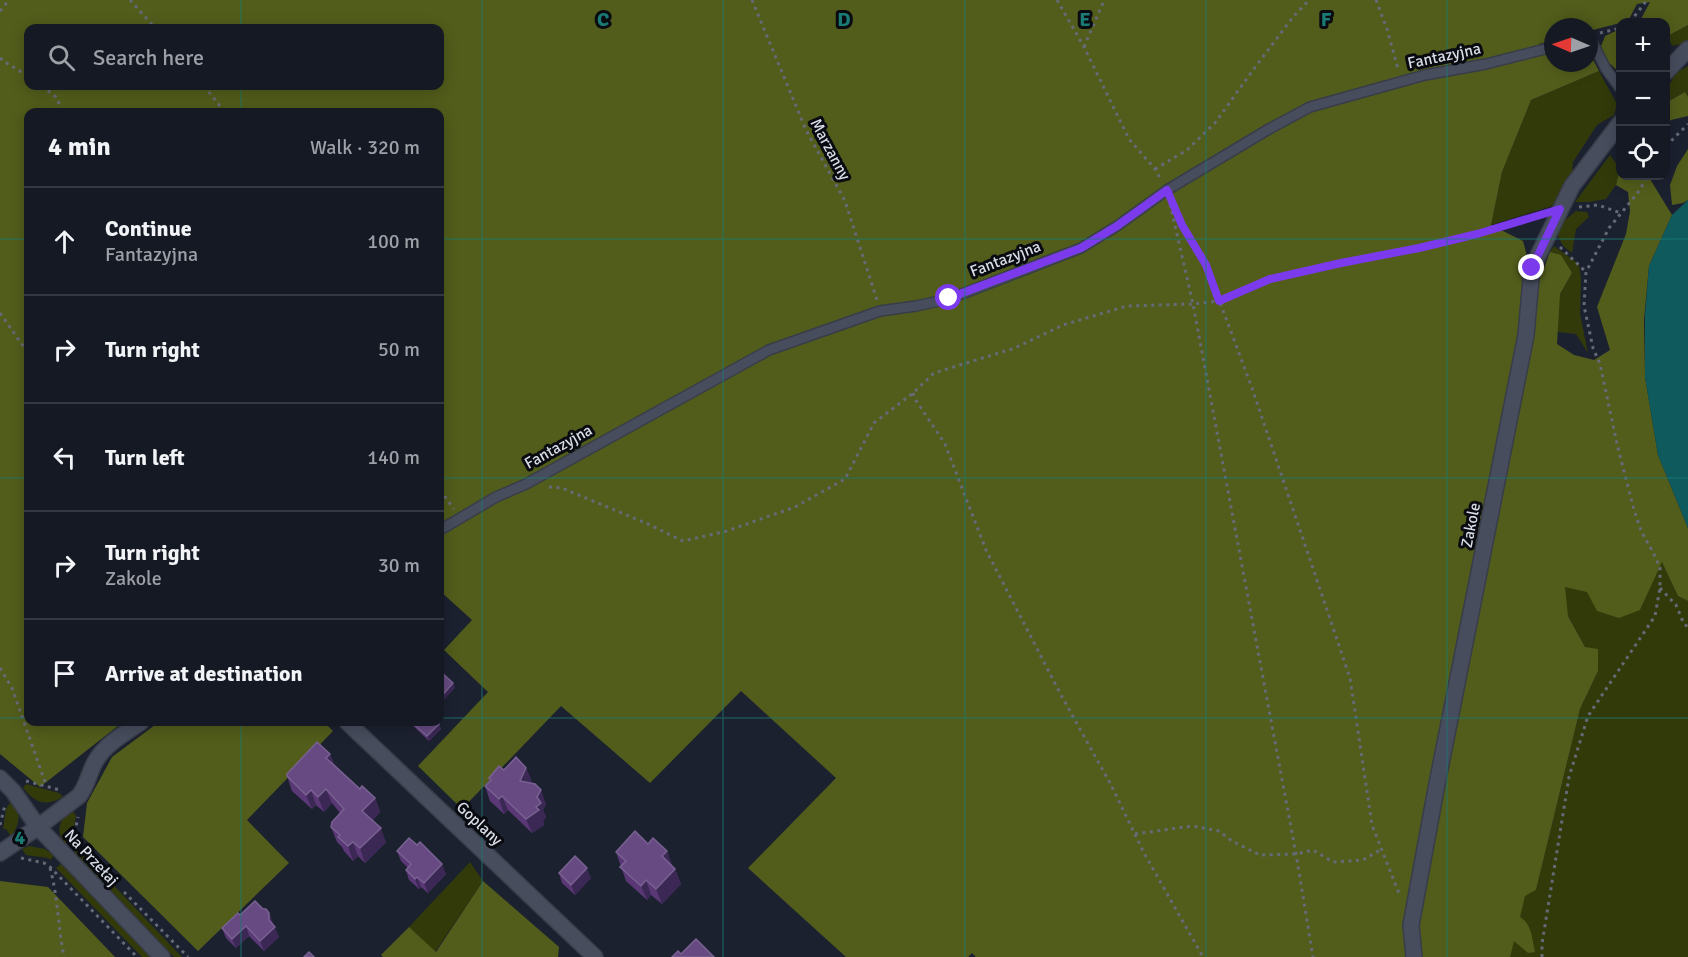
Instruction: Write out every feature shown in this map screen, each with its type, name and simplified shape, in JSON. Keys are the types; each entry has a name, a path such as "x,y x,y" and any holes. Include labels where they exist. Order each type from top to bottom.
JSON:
{"street":[{"path":"1670,67 1688,49"},
{"name":"Zakole","path":"1414,957 1411,925 1526,335 1532,268 1572,186 1618,126"},
{"path":"8,853 79,796 94,762 103,750 136,726"},
{"name":"Goplany","path":"351,726 588,955"},
{"name":"Na Przełaj","path":"0,778 13,791 39,827 162,957"}],"lane":[{"name":"Fantazyjna","path":"444,528 496,497 526,484 769,350 880,311 949,298 1081,248 1117,226 1167,190 1310,107 1425,75 1485,64 1544,49"},
{"path":"1598,53 1616,83"}],"path":[{"path":"0,11 9,0"},
{"path":"130,0 151,24"},
{"name":"Marzanny","path":"752,0 806,130 845,201 880,311"},
{"path":"1057,0 1084,47 1129,139 1155,169 1182,225 1206,265 1252,388 1350,678 1372,825 1411,925"},
{"path":"1084,47 1106,0"},
{"path":"1155,169 1188,150 1215,123 1293,17 1309,0"},
{"path":"1376,0 1387,29 1401,82"},
{"path":"1633,18 1647,0"},
{"path":"1598,34 1616,29"},
{"path":"0,57 5,63 24,74"},
{"path":"47,90 56,97 61,108"},
{"path":"207,90 222,108"},
{"path":"1670,141 1688,124"},
{"path":"1542,957 1542,944 1569,777 1588,716 1655,616 1660,588 1659,568 1634,510 1584,306 1586,272 1608,228 1640,190 1645,180"},
{"path":"1167,190 1193,304 1296,854 1313,957"},
{"path":"526,484 562,488 683,541 727,531 795,507 845,479 874,423 913,393 934,373 1015,348 1063,325 1127,306 1219,301 1270,279 1465,236 1560,209 1598,205 1622,213"},
{"path":"1547,235 1586,272"},
{"path":"0,313 24,347"},
{"path":"913,393 945,444 986,550 1060,695 1110,783 1144,853 1203,957"},
{"path":"444,495 461,518"},
{"path":"1660,588 1676,605 1684,624 1688,627"},
{"path":"0,668 12,688 24,722"},
{"path":"25,726 46,785"},
{"path":"23,781 64,791"},
{"path":"0,825 6,800"},
{"path":"75,843 73,841 79,814 76,810"},
{"path":"1135,834 1191,826 1220,831 1232,841 1260,855 1296,854 1313,850 1333,862 1363,860 1382,849"},
{"path":"8,853 24,860 44,863 50,867 137,957"},
{"path":"50,867 56,888 59,930 64,957"},
{"path":"124,892 188,957"}],"shaded area":[{"path":"1688,25 1688,40 1681,44 1673,46 1670,42 1670,35"},
{"path":"1688,66 1688,97 1685,92 1670,100 1670,84 1674,74"},
{"path":"1598,71 1616,102 1614,115 1597,125 1573,162 1572,175 1552,206 1491,225 1502,172 1531,100"},
{"path":"1610,155 1616,163 1617,180 1606,199 1575,202"},
{"path":"1688,200 1688,528 1658,455 1645,377 1645,315 1649,266 1672,215"},
{"path":"1576,211 1587,212 1589,217 1576,229 1572,253 1563,246 1557,234 1565,220"},
{"path":"1554,246 1579,264 1580,314 1588,353 1576,334 1549,331 1549,314 1572,273 1550,252"},
{"path":"1662,561 1678,596 1688,601 1688,957 1502,957 1496,907 1536,890 1580,709 1598,671 1558,597 1553,576 1640,610"},
{"path":"26,784 59,793 63,797 51,802 41,802 23,788"},
{"path":"11,801 17,810 18,819 11,837 6,829 3,829 6,809"},
{"path":"73,811 76,816 71,841 66,845 60,836 60,826 64,818"},
{"path":"29,846 45,849 54,856 50,860 26,855 22,849"},
{"path":"78,848 182,957 174,957 74,852"},
{"path":"470,862 483,881 435,952 409,927"},
{"path":"61,864 151,957 142,957 56,868"}],"green space":[{"path":"0,0 1688,0 1688,25 1670,35 1670,18 1642,18 1650,2 1637,4 1630,18 1616,18 1616,24 1598,29 1598,18 1544,18 1544,43 1539,44 1537,56 1544,55 1544,72 1597,72 1531,100 1502,172 1491,225 1523,241 1530,268 1544,268 1550,252 1561,255 1572,273 1560,294 1557,344 1574,355 1594,360 1610,350 1597,307 1626,234 1630,211 1628,192 1616,185 1617,180 1651,180 1672,215 1649,266 1644,320 1645,377 1658,455 1688,528 1688,601 1678,596 1662,562 1640,610 1619,618 1597,611 1587,592 1565,587 1568,616 1585,647 1598,649 1598,671 1580,709 1536,890 1525,896 1520,917 1529,928 1535,952 1528,953 1514,941 1510,957 976,957 972,953 968,957 846,957 748,868 836,778 741,691 650,783 561,706 462,809 418,766 488,692 444,650 472,620 444,595 444,108 24,108 24,726 118,726 40,787 0,754"},
{"path":"1616,31 1616,69 1605,59 1601,46 1605,36"},
{"path":"1685,92 1688,97 1688,116 1670,121 1670,100"},
{"path":"1688,149 1688,200 1672,205 1670,185 1677,166"},
{"path":"154,726 328,726 333,731 247,820 289,863 198,951 83,837 87,803 112,757"},
{"path":"0,881 48,887 115,957 0,957"},
{"path":"483,881 559,947 558,957 383,957 381,955 409,927 436,952"}],"building":[{"path":"444,675 453,683 444,693"},
{"path":"416,726 437,726 427,736"},
{"path":"317,742 330,754 326,758 360,789 362,786 375,798 362,811 381,828 360,848 353,842 348,846 331,827 332,822 344,809 326,789 318,797 311,790 306,795 287,776"},
{"path":"516,757 526,768 520,781 535,784 541,790 537,797 541,803 536,807 539,810 526,819 502,796 499,799 485,786 499,766 504,770"},
{"path":"635,831 648,844 653,838 667,851 662,856 675,869 656,889 646,880 641,886 620,867 626,861 616,852"},
{"path":"409,838 417,845 420,842 442,864 424,883 417,877 415,879 406,870 411,864 397,851"},
{"path":"575,856 587,868 571,885 559,873"},
{"path":"255,901 266,909 269,913 269,920 275,927 260,941 246,926 232,939 222,928"},
{"path":"696,939 714,957 672,957 678,951 681,954"},
{"path":"309,952 314,957 304,957"}],"route":[{"path":"949,298 1081,248 1140,211 1167,190 1182,225 1206,265 1219,301 1270,279 1419,248 1477,234 1560,209 1532,268"}]}
